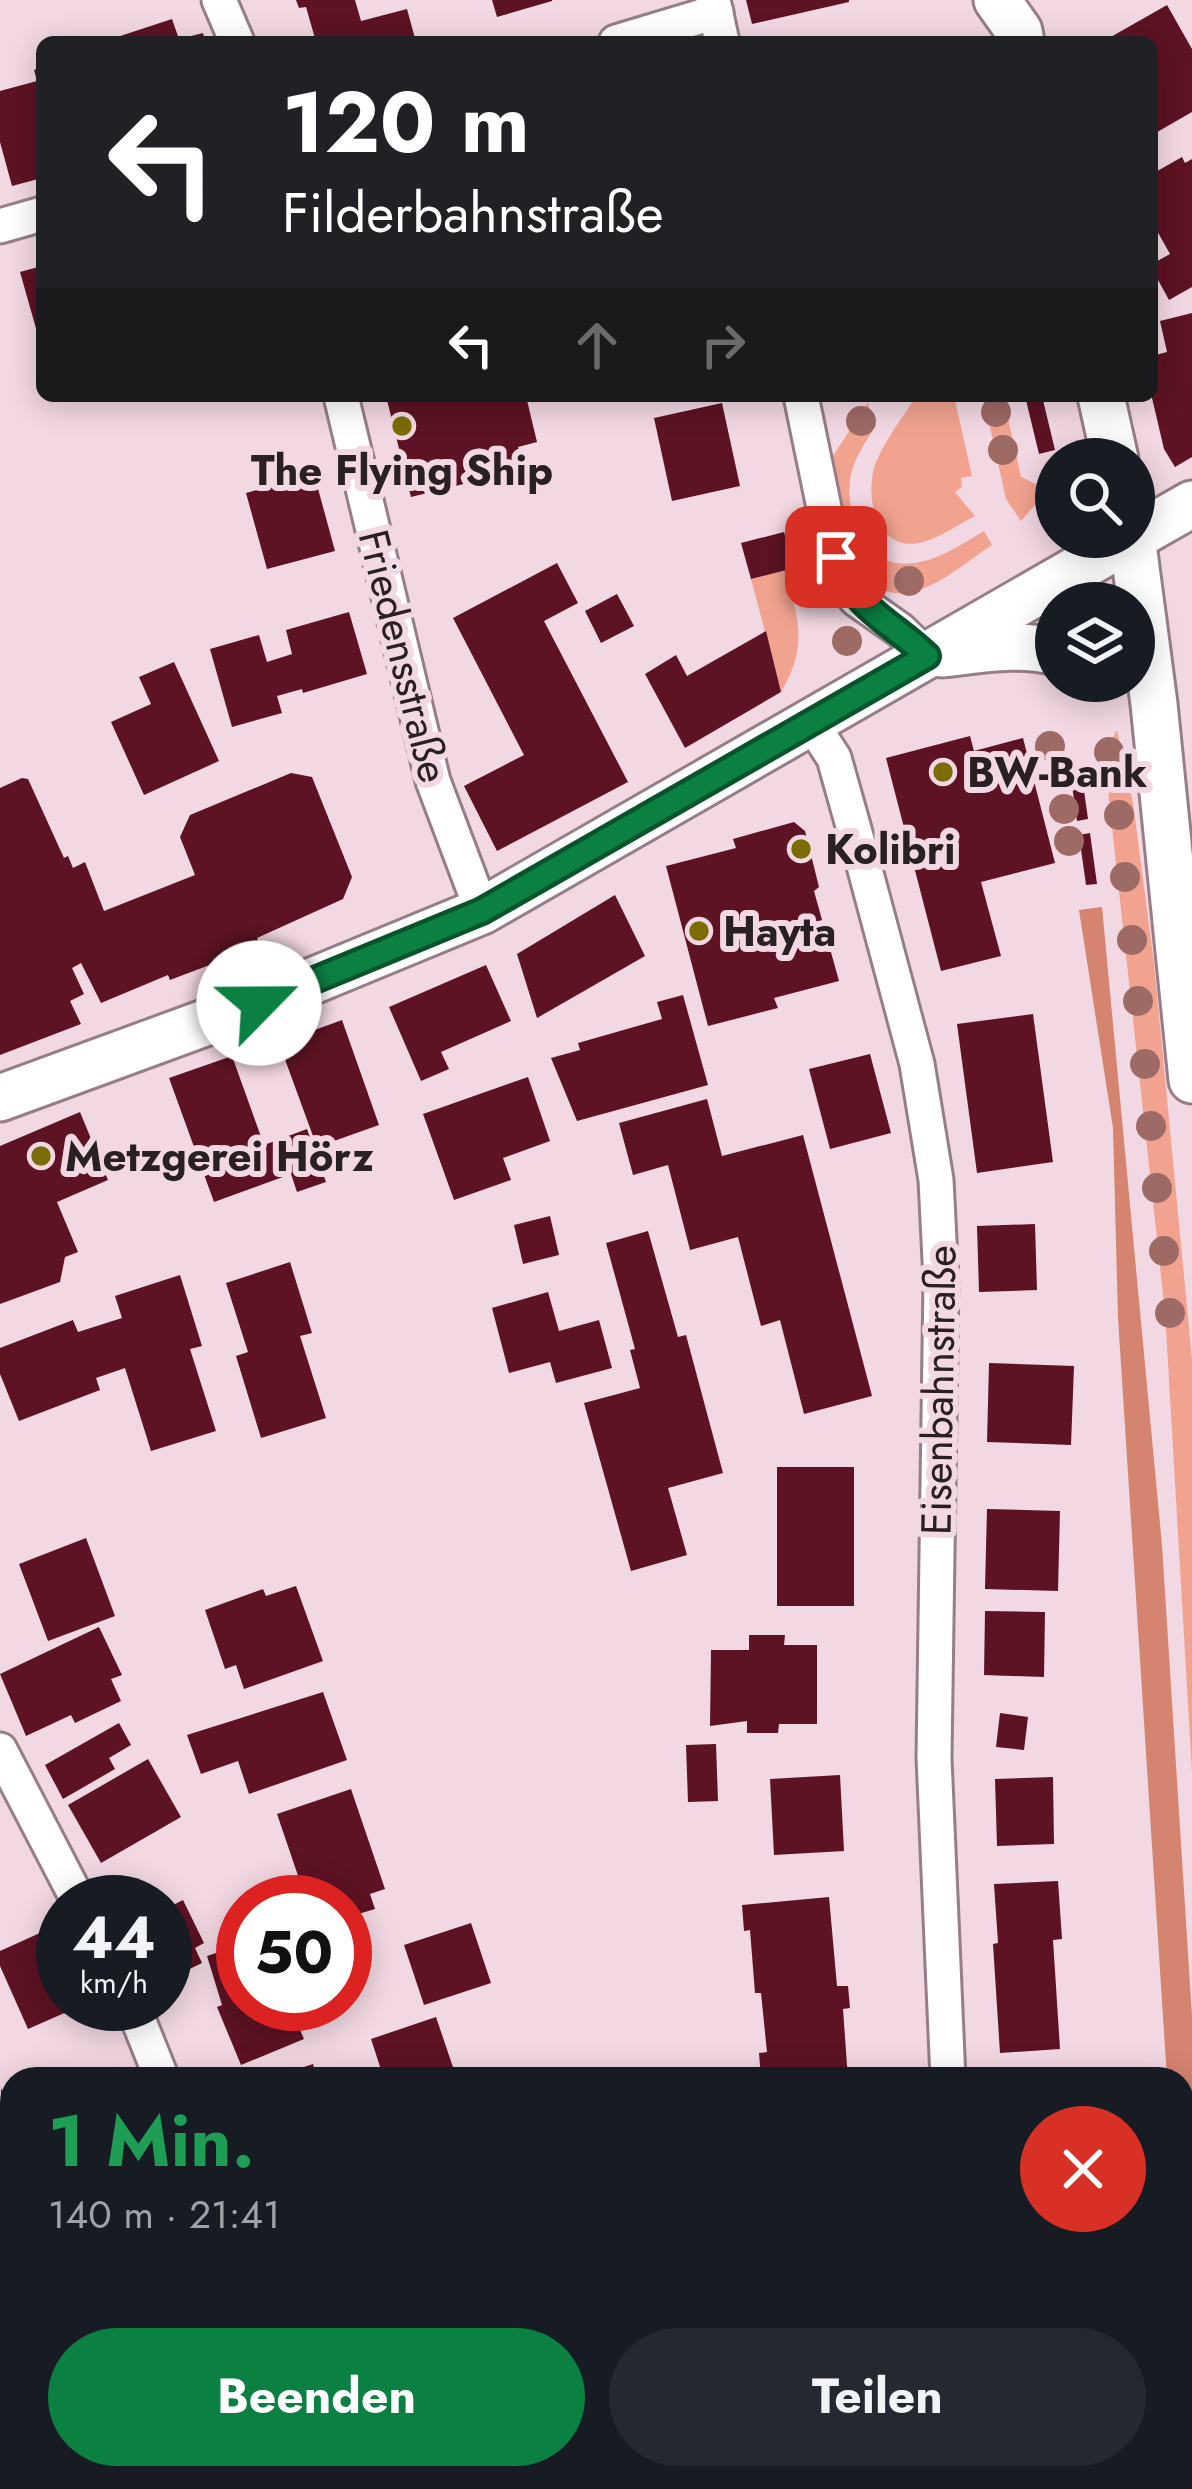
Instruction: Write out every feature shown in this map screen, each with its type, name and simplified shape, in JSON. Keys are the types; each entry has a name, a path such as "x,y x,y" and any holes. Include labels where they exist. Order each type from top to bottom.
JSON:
{"main road":[{"path":"1102,402 1110,438"},
{"path":"1155,525 1192,504"},
{"path":"0,1098 259,1003 482,911 1097,558"},
{"path":"927,656 998,647 1035,648"},
{"path":"1140,702 1192,1080"}],"street":[{"path":"219,0 234,36"},
{"path":"641,36 717,18"},
{"path":"0,226 36,216"},
{"name":"Friedensstraße","path":"342,402 434,781 482,911"},
{"path":"802,402 827,522 844,578 856,598 927,656"},
{"name":"Eisenbahnstraße","path":"810,721 834,758 917,1064 940,1226 934,1757 947,2067"},
{"path":"0,1750 65,1875"},
{"path":"143,2031 157,2067"}],"shaded area":[{"path":"868,402 873,430 853,467 849,494 854,520 866,544 885,560 897,563 942,554 984,531 992,545 929,586 901,593 880,589 854,556 833,456"},
{"path":"912,402 955,402 972,476 961,478 962,487 955,492 975,516 923,542 907,544 884,531 871,491 876,462"},
{"path":"984,402 1004,402 1021,477 1035,484 1035,505 1021,521 1006,499"},
{"path":"785,570 797,618 798,646 781,692 751,579"},
{"path":"1117,730 1133,803 1154,963 1192,1359 1192,1772 1165,1312 1104,754"},
{"path":"1102,907 1162,1545 1192,2067 1166,2067 1118,1318 1113,1128 1079,910"}],"building":[{"path":"296,0 355,0 361,21 407,9 414,36 314,36 306,7 299,8"},
{"path":"492,0 552,0 552,1 497,17"},
{"path":"746,0 849,0 849,2 752,24"},
{"path":"1167,5 1192,49 1192,112 1158,132 1158,36 1113,36"},
{"path":"172,19 178,36 120,36"},
{"path":"36,81 36,180 12,186 0,142 0,91"},
{"path":"1182,157 1185,163 1192,159 1192,287 1169,300 1158,280 1158,261 1170,254 1158,233 1158,171"},
{"path":"36,268 36,328 20,272"},
{"path":"1192,313 1192,457 1175,467 1164,449 1153,402 1158,402 1158,354 1167,352 1160,321"},
{"path":"387,402 527,402 537,442 518,447 524,469 411,497"},
{"path":"1026,402 1043,402 1052,438 1035,438"},
{"path":"722,403 740,486 672,501 654,418"},
{"path":"314,474 335,551 267,569 246,493"},
{"path":"784,532 794,568 751,579 741,543"},
{"path":"557,563 578,603 544,621 628,782 497,851 464,786 524,755 453,618"},
{"path":"617,594 634,626 601,643 585,611"},
{"path":"349,612 367,674 277,696 282,713 232,727 210,649 259,635 267,662 292,654 286,630"},
{"path":"766,631 781,692 685,748 645,674 676,655 687,676"},
{"path":"174,662 219,761 144,795 111,722 151,704 139,677"},
{"path":"970,736 974,751 1023,738 1055,863 981,882 1001,956 941,971 886,758"},
{"path":"1081,769 1088,819 1077,821 1070,771"},
{"path":"291,773 312,777 352,877 343,899 257,938 255,947 101,1003 81,963 72,968 84,994 70,1001 81,1024 0,1055 0,788 28,779 64,858 68,856 73,868 85,862 104,911 195,875 180,837 190,815"},
{"path":"794,822 805,831 819,887 814,891 839,981 774,998 778,1008 708,1026 666,866 736,848 733,839"},
{"path":"1090,833 1097,884 1086,885 1079,835"},
{"path":"615,895 645,956 537,1018 517,954"},
{"path":"486,965 511,1021 441,1052 449,1069 421,1081 389,1007"},
{"path":"683,995 708,1085 577,1121 551,1058 580,1050 578,1043 662,1019 657,1002"},
{"path":"1033,1014 1053,1162 977,1173 957,1024"},
{"path":"342,1020 379,1125 317,1147 279,1043"},
{"path":"870,1054 891,1133 830,1149 809,1069"},
{"path":"232,1056 264,1145 307,1129 326,1182 297,1192 291,1174 214,1202 169,1078"},
{"path":"528,1077 550,1141 503,1158 511,1180 454,1200 423,1114"},
{"path":"707,1099 722,1156 803,1135 872,1396 804,1414 780,1320 761,1326 738,1237 690,1250 668,1165 633,1175 619,1123"},
{"path":"80,1112 108,1180 57,1202 78,1252 65,1257 60,1282 0,1304 0,1146"},
{"path":"550,1216 559,1255 523,1264 514,1225"},
{"path":"1035,1224 1037,1290 979,1292 977,1226"},
{"path":"648,1231 678,1337 686,1335 723,1473 668,1488 687,1555 631,1571 584,1403 640,1388 630,1350 635,1349 606,1243"},
{"path":"290,1262 312,1333 300,1336 326,1418 261,1438 236,1356 248,1352 226,1283"},
{"path":"180,1275 202,1346 190,1349 216,1431 151,1451 125,1368 96,1378 100,1390 19,1421 0,1374 0,1348 73,1320 78,1332 122,1318 115,1296"},
{"path":"548,1292 559,1331 599,1320 612,1368 556,1383 550,1362 509,1373 492,1308"},
{"path":"989,1363 1074,1366 1071,1445 987,1442"},
{"path":"777,1467 854,1467 854,1606 777,1606"},
{"path":"987,1509 1060,1511 1058,1591 985,1589"},
{"path":"86,1538 115,1616 48,1641 19,1564"},
{"path":"296,1586 323,1661 244,1689 236,1665 225,1669 205,1610 263,1589 266,1596"},
{"path":"985,1611 1045,1612 1044,1677 984,1675"},
{"path":"99,1627 122,1675 111,1679 121,1701 75,1723 71,1715 26,1736 0,1674"},
{"path":"749,1635 785,1635 784,1645 817,1645 817,1724 779,1724 778,1733 747,1733 747,1721 710,1726 711,1650 749,1650"},
{"path":"323,1692 347,1760 249,1794 238,1761 201,1774 187,1735"},
{"path":"1000,1713 1028,1717 1024,1750 996,1747"},
{"path":"119,1723 131,1745 109,1758 115,1769 63,1799 45,1765"},
{"path":"716,1744 718,1801 688,1802 686,1745"},
{"path":"148,1759 181,1817 101,1863 68,1805"},
{"path":"840,1775 844,1851 774,1855 770,1779"},
{"path":"1053,1777 1054,1844 997,1846 995,1779"},
{"path":"351,1789 385,1889 372,1893 372,1875 298,1875 277,1814"},
{"path":"1058,1881 1062,1939 1053,1940 1060,2049 1000,2053 994,1884"},
{"path":"829,1897 837,1986 848,1986 850,2008 843,2009 847,2067 760,2067 759,2053 767,2052 761,1993 755,1993 750,1930 744,1931 742,1905"},
{"path":"192,1918 204,1943 195,1948 202,1963 192,1968"},
{"path":"471,1923 491,1983 424,2005 404,1945"},
{"path":"36,1935 36,2025 28,2029 0,1966 0,1951"},
{"path":"216,1953 216,1985 207,1956"},
{"path":"436,2017 453,2067 380,2067 371,2039"},
{"path":"227,2031 301,2031 304,2039 241,2065"}],"place":[{"name":"The Flying Ship","path":"402,426"},
{"name":"BW-Bank","path":"943,772"},
{"name":"Kolibri","path":"801,849"},
{"name":"Hayta","path":"699,931"},
{"name":"Metzgerei Hörz","path":"41,1156"}],"route":[{"path":"259,1003 482,911 927,656 856,598 836,557"}]}
